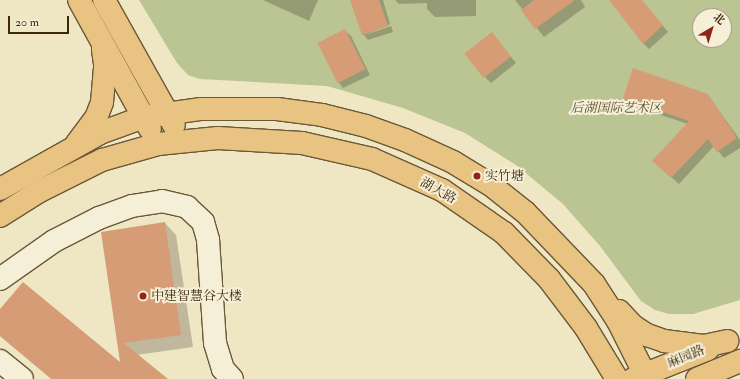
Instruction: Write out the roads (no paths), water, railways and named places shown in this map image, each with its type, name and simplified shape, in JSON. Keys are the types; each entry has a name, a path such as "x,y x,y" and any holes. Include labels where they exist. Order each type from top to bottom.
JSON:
{"main road":[{"path":"79,0 158,144"},
{"path":"104,0 183,142"},
{"path":"72,148 88,129 102,102 106,64 94,26"},
{"path":"144,73 166,98 178,105 201,109"},
{"path":"0,189 100,133 144,117 201,109 277,109 322,115 366,126 405,140 453,162 491,185 525,212 633,326 647,335 683,345 704,346 733,338"},
{"name":"湖大路","path":"0,216 38,192 102,160 158,144 218,138 302,143 372,159 442,190 504,233 549,279 586,328 616,379"},
{"path":"594,284 618,321 641,377"},
{"name":"麻园路","path":"641,377 733,338"},
{"path":"714,379 740,361"},
{"name":"麻园路","path":"697,379 740,361"}],"street":[{"path":"0,279 54,241 99,218 132,206 162,201 187,207 203,222 208,240 215,343 223,369 232,379"},
{"path":"0,361 22,379"}],"place":[{"name":"实竹塘","path":"477,176"},
{"name":"中建智慧谷大楼","path":"143,296"}],"park label":[{"name":"后湖国际艺术区","path":"616,108"}]}
